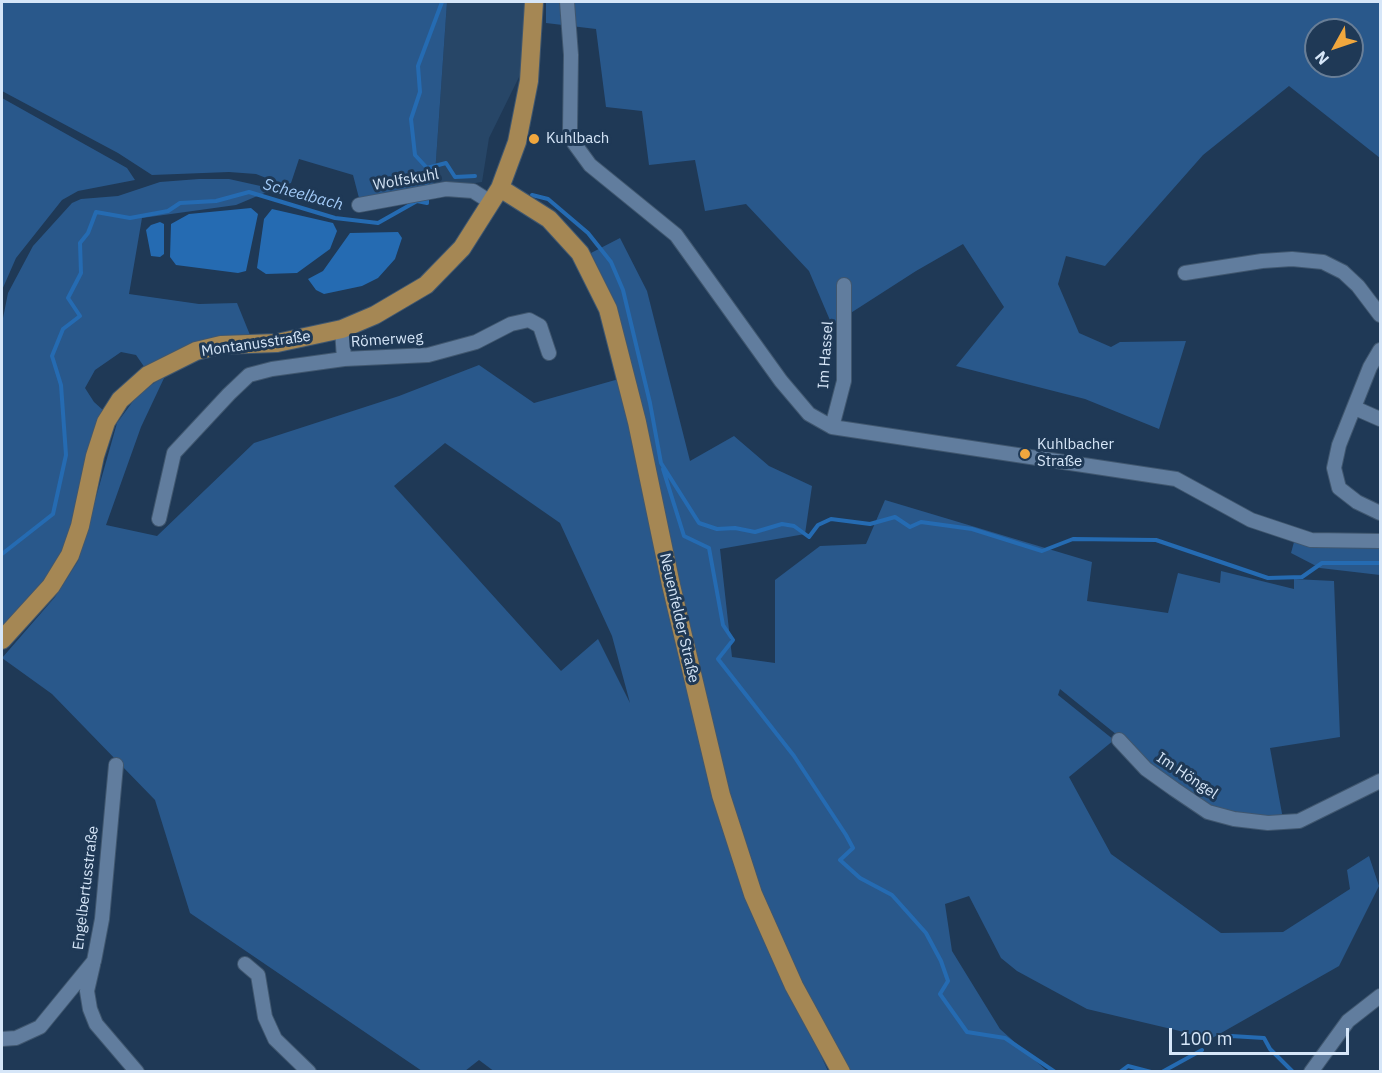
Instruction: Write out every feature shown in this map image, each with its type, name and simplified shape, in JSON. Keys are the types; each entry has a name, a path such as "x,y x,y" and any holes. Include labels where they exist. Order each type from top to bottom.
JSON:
{"main road":[{"name":"Montanusstraße","path":"2,640 51,586 70,555 80,526 95,456 106,422 120,400 148,375 171,362 204,349 221,345 277,343 342,329 375,315 426,285 462,248 496,195 517,142 526,101 534,2"},
{"name":"Neuenfelder Straße","path":"496,195 549,219 580,253 608,309 637,422 671,585 721,795 753,894 794,986 841,1071"}],"street":[{"path":"567,2 572,55 570,130 582,156 676,235 781,381 809,414 832,427 1176,479 1251,520 1311,540 1380,541"},
{"name":"Wolfskuhl","path":"359,205 446,189 496,195"},
{"path":"1185,273 1262,261 1292,259 1323,262 1342,272 1358,286 1380,315"},
{"name":"Im Hassel","path":"832,427 844,381 844,285"},
{"name":"Römerweg","path":"344,359 428,355 476,342 511,324 529,320 540,327 549,353"},
{"path":"159,519 174,453 249,375 272,369 344,359 342,329"},
{"path":"1380,350 1370,367 1339,445 1334,468 1340,488 1358,502 1380,513"},
{"path":"1355,408 1380,418"},
{"name":"Im Höngel","path":"1119,740 1146,769 1174,789 1208,812 1234,819 1268,822 1299,821 1380,782"},
{"name":"Engelbertusstraße","path":"2,1040 16,1038 40,1027 94,961 102,919 116,765"},
{"path":"94,961 87,990 90,1010 96,1024 137,1071"},
{"path":"245,964 258,975 265,1017 275,1039 309,1071"},
{"path":"1311,1071 1348,1021 1380,996"}],"shaded area":[{"path":"2,2 447,2 434,189 359,198 353,175 299,159 291,183 284,185 256,174 229,172 152,175 118,153 2,91"},
{"path":"447,2 527,2 527,8 520,75 489,138 482,182 434,189"},
{"path":"546,2 1380,2 1380,158 1289,86 1203,155 1105,266 1066,256 1058,284 1079,333 1111,347 1120,342 1186,341 1159,429 1085,399 956,366 1004,307 963,244 832,325 809,271 746,204 705,211 695,160 649,165 642,111 606,107 596,29 546,23"},
{"path":"2,98 127,168 135,180 78,191 62,200 16,258 2,290"},
{"path":"229,179 274,189 236,205 142,218 129,294 199,304 237,303 250,335 203,340 165,356 145,368 136,355 121,352 95,370 85,388 94,402 104,411 78,512 56,567 2,629 2,323 8,293 33,246 72,203 81,199 118,196 160,182"},
{"path":"251,208 258,214 246,271 238,273 176,265 170,257 171,224 189,214"},
{"path":"272,209 333,223 337,231 330,249 297,273 266,274 257,268 264,219"},
{"path":"160,222 164,224 164,254 160,257 151,256 146,230 151,225"},
{"path":"398,232 402,238 395,259 378,278 362,286 324,294 316,290 308,279 323,271 350,233"},
{"path":"620,238 647,291 690,461 734,436 769,466 812,486 805,534 720,549 732,657 775,663 775,580 820,546 866,544 885,500 1092,562 1087,601 1168,613 1178,573 1220,583 1221,571 1294,589 1294,579 1334,581 1340,737 1270,748 1283,819 1261,818 1214,809 1151,768 1117,735 1060,689 1058,695 1114,740 1069,777 1111,854 1221,933 1283,932 1350,889 1347,870 1369,856 1379,886 1339,966 1207,1041 1184,1032 1087,1009 1017,971 1001,958 969,896 945,904 952,951 1000,1029 1047,1071 847,1071 800,1010 828,1071 495,1072 479,1060 465,1071 422,1071 190,913 155,800 52,694 2,658 55,597 78,561 117,423 139,393 165,376 141,427 106,525 157,536 254,443 399,396 479,365 534,403 633,375 610,295 591,253","holes":["445,443 560,523 612,636 630,703 598,639 561,671 394,486"]},
{"path":"1294,542 1380,544 1380,575 1320,568 1291,553"}],"waterway":[{"name":"Scheelbach","path":"2,554 53,514 66,455 61,385 52,356 63,329 80,316 68,298 81,273 80,243 88,233 96,212 130,218 168,211 180,203 216,201 249,192 335,218 378,223 417,201 427,203 427,168 415,155 411,119 420,92 418,66 442,2"},
{"path":"427,168 446,163 455,177 475,176"},
{"path":"532,195 548,199 588,233 611,262 623,290 650,403 661,463 699,523 717,529 735,528 755,532 782,524 794,526 809,537 818,525 831,519 870,524 895,517 910,527 921,522 972,529 1042,551 1073,539 1156,540 1268,578 1302,577 1322,563 1380,563"},
{"path":"663,469 684,536 709,548 723,625 733,640 718,659 794,756 846,835 853,848 840,860 860,878 892,895 926,933 941,961 948,981 940,994 967,1032 1005,1038 1055,1072"},
{"path":"1221,1041 1231,1036 1264,1038 1270,1049 1293,1072"},
{"path":"1162,1072 1202,1050"},
{"path":"1120,1072 1128,1066 1151,1072"}],"place":[{"name":"Kuhlbach","path":"534,139"},
{"name":"Kuhlbacher Straße","path":"1025,454"}]}
